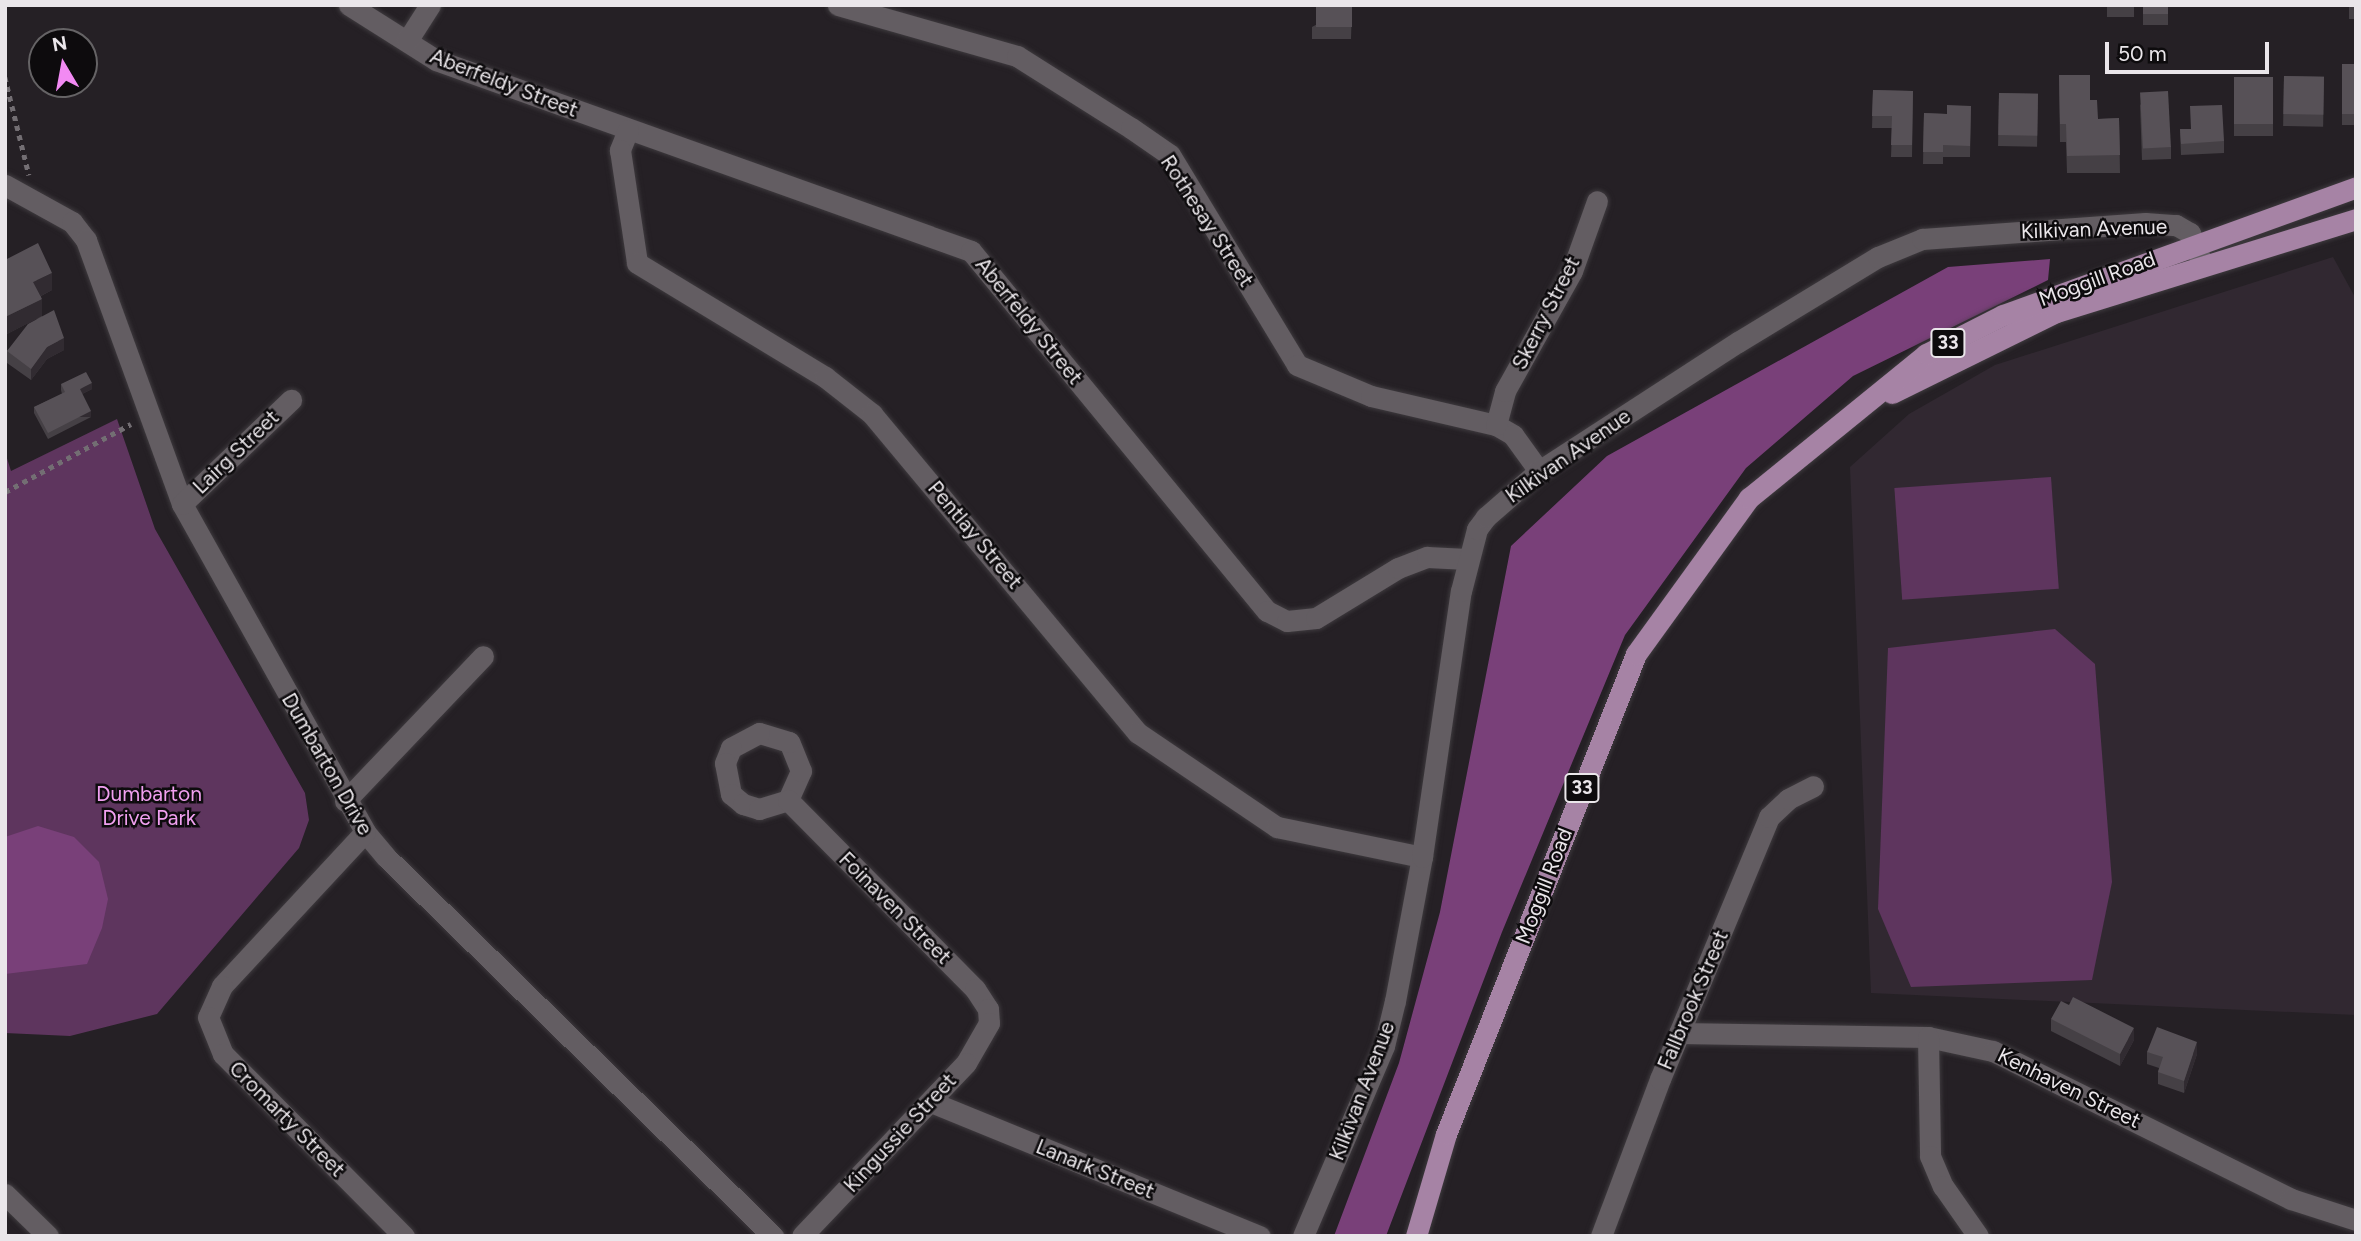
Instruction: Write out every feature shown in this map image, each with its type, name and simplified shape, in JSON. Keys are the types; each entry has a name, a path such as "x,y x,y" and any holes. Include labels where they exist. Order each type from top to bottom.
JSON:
{"main road":[{"name":"Moggill Road","path":"1416,1236 1447,1134 1636,654 1749,498 1926,354 2003,314 2356,187"},
{"name":"Moggill Road","path":"1859,410 2056,312 2356,219"}],"street":[{"name":"Aberfeldy Street","path":"349,5 436,60 971,251 1267,611 1287,621 1316,618 1398,568 1427,557 1467,559"},
{"path":"407,41 430,5"},
{"name":"Rothesay Street","path":"838,5 1017,56 1170,155 1297,365 1371,396 1496,425 1513,435 1539,471"},
{"name":"Pentlay Street","path":"628,130 620,149 637,263 825,377 872,414 1138,733 1277,827 1422,858"},
{"name":"Dumbarton Drive","path":"5,185 72,222 86,240 182,504 345,801 365,832 386,858 773,1236"},
{"name":"Skerry Street","path":"1496,425 1506,391 1572,271 1597,201"},
{"name":"Kilkivan Avenue","path":"1303,1236 1384,1046 1422,858 1467,559 1486,517 1539,471 1807,298 1878,257 1922,239 2145,223 2176,225 2196,243 2203,268"},
{"name":"Lairg Street","path":"182,504 291,400"},
{"path":"345,801 483,656"},
{"name":"Fallbrook Street","path":"1601,1236 1679,1033 1769,817 1788,799 1814,786"},
{"name":"Foinaven Street","path":"788,800 975,989 988,1009 989,1023"},
{"name":"Cromarty Street","path":"365,832 222,986 208,1017 223,1054 404,1236"},
{"name":"Kingussie Street","path":"802,1236 931,1102 980,1045 989,1023"},
{"name":"Kenhaven Street","path":"1679,1033 1928,1037 1993,1051 2291,1199 2356,1220"},
{"path":"1928,1037 1930,1156 1943,1185 1978,1236"},
{"name":"Lanark Street","path":"931,1102 1259,1236"},
{"path":"5,1194 48,1236"}],"path":[{"path":"5,77 29,168 29,197"},
{"path":"5,492 149,417"}],"shaded area":[{"path":"2333,257 2356,299 2356,1015 1871,993 1850,467 1909,414 1995,365"},
{"path":"2050,259 2048,280 1853,376 1746,468 1625,635 1502,932 1386,1236 1334,1236 1399,1063 1440,912 1511,546 1607,456 1948,267"},
{"path":"38,826 74,837 99,862 108,899 102,928 87,964 5,974 5,837"}],"green space":[{"name":"Dumbarton Drive Park","path":"117,419 155,529 305,793 309,820 299,848 157,1014 70,1036 5,1033 5,452 11,471"},
{"path":"2051,477 2059,589 1902,600 1894,488"},
{"path":"2055,629 2095,664 2112,882 2092,980 1911,987 1878,909 1888,648"}],"building":[{"path":"1316,5 1352,5 1352,27 1316,27"},
{"path":"2143,5 2168,5 2168,14 2143,14"},
{"path":"2342,64 2356,64 2356,114 2342,114"},
{"path":"2059,75 2090,75 2090,100 2097,100 2098,119 2119,118 2120,155 2067,156 2066,124 2060,124"},
{"path":"2284,76 2324,77 2323,115 2283,114"},
{"path":"2234,77 2273,77 2273,124 2234,124"},
{"path":"1873,90 1913,91 1912,145 1891,145 1892,116 1872,116"},
{"path":"2168,91 2171,147 2143,148 2140,92"},
{"path":"1999,93 2038,94 2037,136 1998,135"},
{"path":"1947,105 1971,106 1970,146 1943,145 1943,152 1923,152 1924,113 1947,114"},
{"path":"2222,105 2224,141 2181,144 2180,129 2191,129 2190,106"},
{"path":"38,243 52,273 33,282 42,299 5,317 5,260"},
{"path":"54,310 64,338 47,347 31,369 7,351 28,324"},
{"path":"86,372 92,383 80,389 91,411 48,433 34,407 65,392 61,384"},
{"path":"2073,997 2134,1028 2120,1054 2051,1019 2061,1001 2069,1005"},
{"path":"2157,1027 2197,1042 2184,1081 2158,1072 2163,1057 2147,1052"}]}
